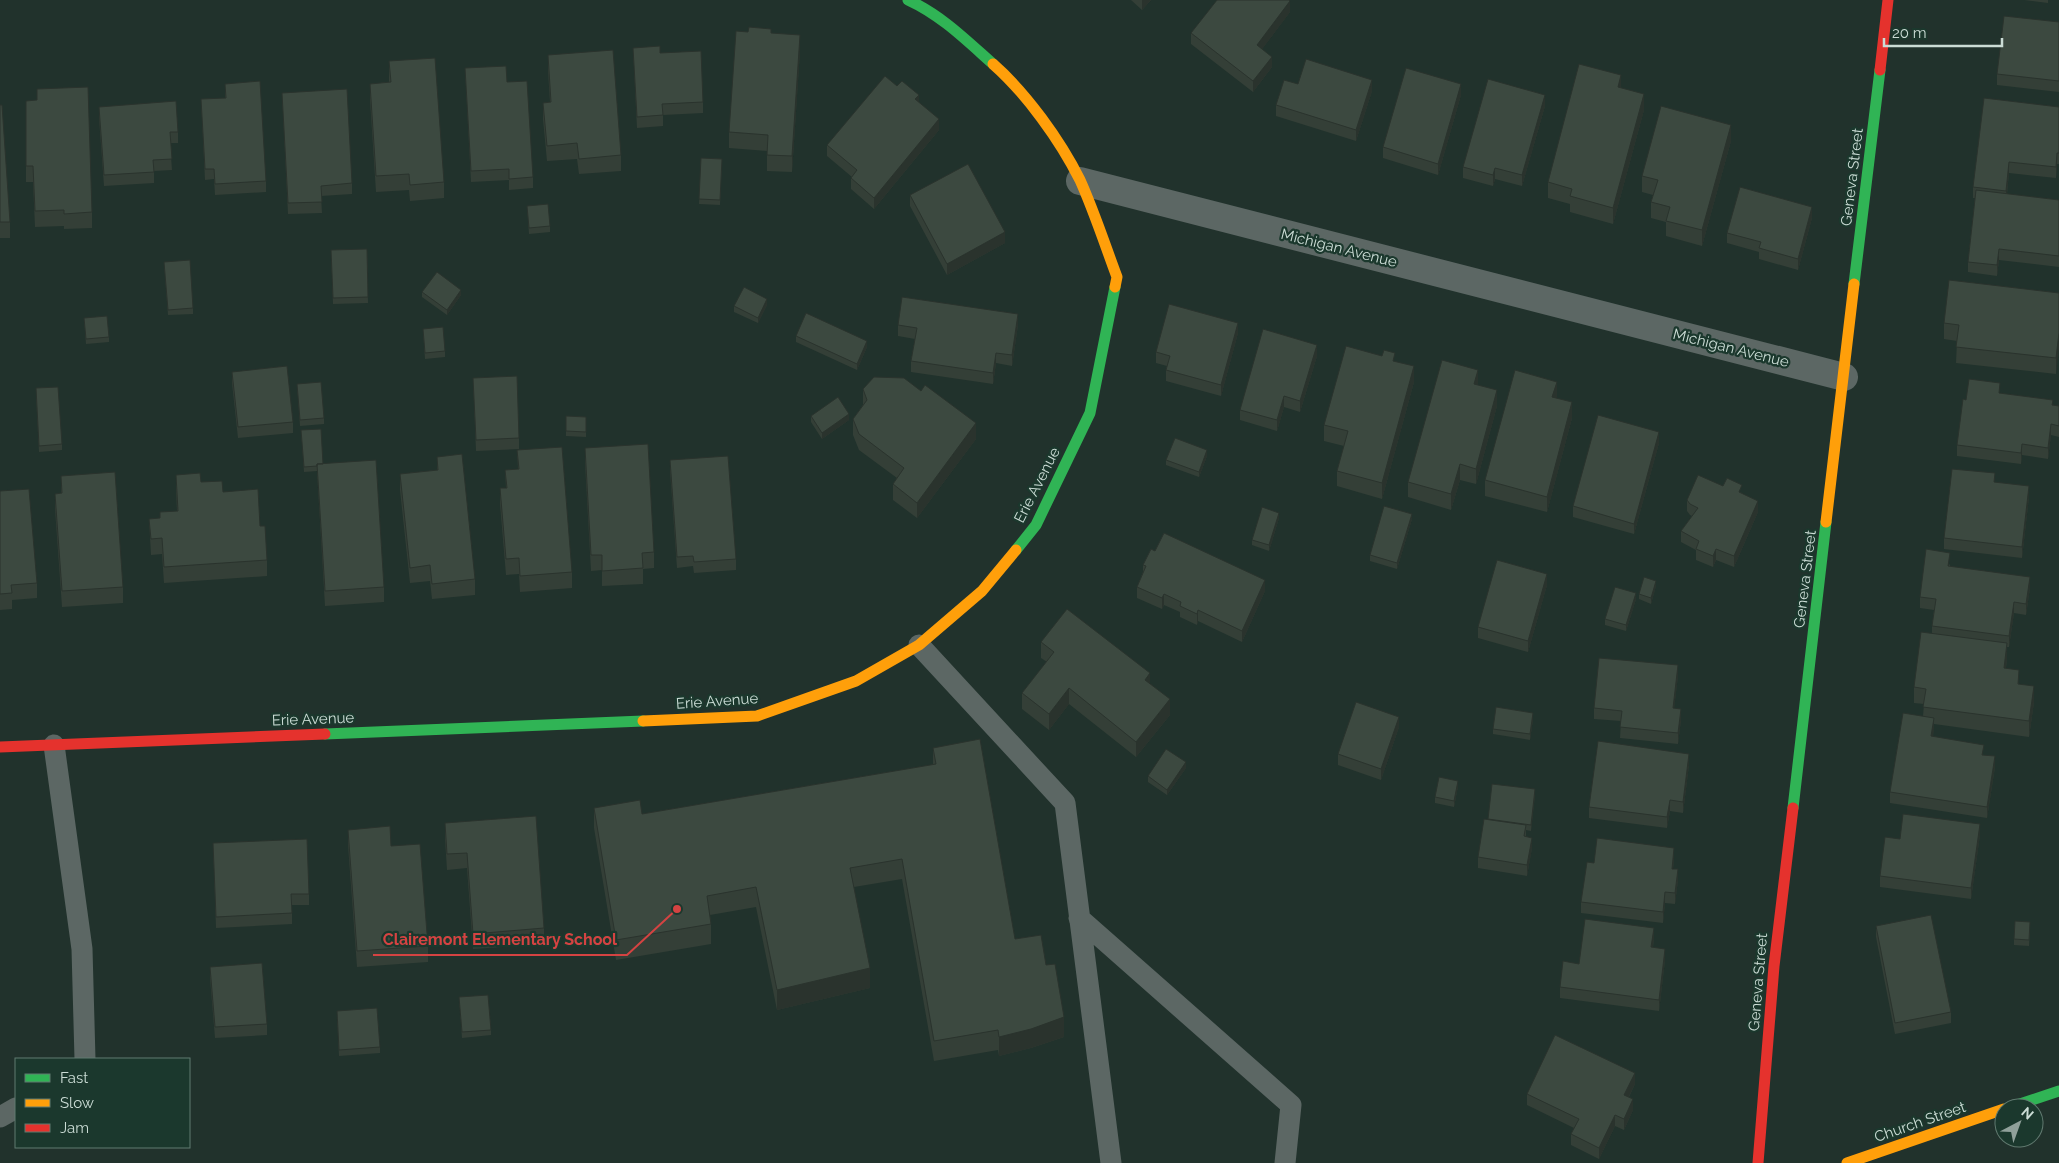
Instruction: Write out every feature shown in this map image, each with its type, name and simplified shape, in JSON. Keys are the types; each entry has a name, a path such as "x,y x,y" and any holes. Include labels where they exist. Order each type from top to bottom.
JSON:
{"street":[{"path":"908,0 927,10 956,30 1008,77 1060,143 1080,181"},
{"name":"Geneva Street","path":"1758,1163 1774,966 1888,0"},
{"name":"Michigan Avenue","path":"1080,181 1844,377"},
{"name":"Erie Avenue","path":"0,747 757,716 856,681 919,645 982,591 1036,525 1090,413 1117,277 1080,181"},
{"path":"2038,1098 2059,1091"},
{"name":"Church Street","path":"1846,1163 1994,1112"}],"lane":[{"path":"919,645 1065,804 1111,1163"},
{"path":"54,745 82,949 85,1058"},
{"path":"1079,918 1291,1105 1285,1163"},
{"path":"0,1117 15,1109"}],"building":[{"path":"1217,0 1290,1 1257,45 1272,57 1253,81 1191,33"},
{"path":"2004,16 2059,22 2059,81 1997,74"},
{"path":"749,27 771,29 771,33 800,35 792,156 767,155 768,135 729,132 736,31 748,32"},
{"path":"660,46 660,53 701,51 703,102 662,104 663,115 637,117 633,48"},
{"path":"613,50 621,155 579,159 577,143 547,146 543,103 551,102 548,55"},
{"path":"435,58 444,182 410,185 409,174 376,176 370,84 391,82 389,61"},
{"path":"1306,59 1372,80 1356,130 1276,105 1284,80 1298,84"},
{"path":"1579,64 1621,75 1618,87 1644,94 1613,208 1570,196 1572,189 1548,182"},
{"path":"506,66 507,82 527,81 533,177 509,179 509,169 471,171 465,68"},
{"path":"1406,68 1461,84 1438,164 1383,147"},
{"path":"885,76 897,86 902,81 919,95 915,99 939,119 874,198 851,178 857,170 827,145"},
{"path":"1488,79 1545,95 1522,175 1495,168 1493,175 1463,167"},
{"path":"260,81 266,181 215,184 214,169 205,169 201,99 226,98 225,84"},
{"path":"88,87 92,212 64,214 64,210 35,211 33,166 26,166 26,101 37,100 37,89"},
{"path":"347,89 352,183 321,186 322,202 288,203 282,93"},
{"path":"1984,98 2059,107 2059,153 2057,153 2056,167 2009,162 2006,191 1973,187"},
{"path":"176,101 178,132 170,132 172,159 153,160 154,172 104,175 99,107"},
{"path":"0,105 2,105 10,222 0,222"},
{"path":"1661,106 1731,125 1702,230 1666,221 1670,207 1651,202 1658,180 1642,176"},
{"path":"701,158 722,159 720,200 699,199"},
{"path":"968,164 1005,232 947,264 910,195"},
{"path":"1740,187 1812,207 1798,259 1759,248 1761,242 1727,233"},
{"path":"1976,190 2059,200 2059,256 1999,249 1997,265 1968,262"},
{"path":"548,204 550,226 529,228 527,206"},
{"path":"367,249 368,297 333,298 331,250"},
{"path":"190,260 193,308 168,310 164,262"},
{"path":"437,272 461,290 447,310 422,292"},
{"path":"1949,280 2059,293 2059,333 2056,358 1956,347 1959,325 1944,323"},
{"path":"744,287 767,299 758,318 734,306"},
{"path":"902,297 1018,314 1012,355 996,353 993,373 911,361 917,328 898,325"},
{"path":"1169,304 1238,323 1221,385 1166,370 1170,356 1156,352"},
{"path":"806,313 867,341 857,364 796,336"},
{"path":"107,316 109,337 86,339 84,318"},
{"path":"443,327 445,351 425,353 423,329"},
{"path":"1263,329 1317,345 1300,401 1284,396 1277,420 1240,410"},
{"path":"1346,346 1382,356 1384,350 1395,353 1393,361 1414,366 1382,483 1337,471 1348,431 1324,425"},
{"path":"1442,360 1478,370 1474,384 1497,390 1476,469 1460,464 1451,494 1408,482"},
{"path":"287,366 293,422 238,427 232,372"},
{"path":"1515,370 1557,382 1552,397 1572,402 1547,497 1485,480"},
{"path":"517,376 519,438 476,440 473,378"},
{"path":"874,377 904,378 921,391 925,385 976,423 917,503 893,484 904,468 859,434 853,419 867,400 863,389"},
{"path":"1969,379 2000,383 1999,393 2053,400 2052,405 2059,406 2059,426 2051,424 2048,448 2022,444 2021,453 1957,445 1963,399 1966,400"},
{"path":"321,382 324,418 300,420 297,384"},
{"path":"58,387 62,444 39,446 36,388"},
{"path":"838,397 849,414 822,433 811,416"},
{"path":"1598,415 1659,432 1634,524 1573,506"},
{"path":"566,416 586,417 586,432 566,431"},
{"path":"321,429 323,464 304,467 301,430"},
{"path":"1175,438 1207,450 1199,472 1166,460"},
{"path":"648,444 654,552 642,553 643,568 602,571 602,555 591,555 585,448"},
{"path":"562,447 572,572 520,576 519,558 506,559 500,488 507,488 505,470 519,469 517,450"},
{"path":"462,454 475,579 432,584 430,565 410,568 400,474 438,470 437,457"},
{"path":"728,456 736,559 694,562 693,556 677,557 670,460"},
{"path":"376,460 384,587 325,591 317,464"},
{"path":"1952,469 1995,473 1994,482 2029,486 2022,547 1944,538"},
{"path":"115,472 123,587 62,591 55,494 62,493 61,476"},
{"path":"200,473 201,482 222,481 223,492 258,489 260,526 265,526 267,560 164,567 162,538 151,539 149,519 160,518 160,512 178,511 176,475"},
{"path":"1698,475 1723,486 1727,478 1742,485 1739,492 1758,501 1734,556 1716,549 1713,556 1696,549 1699,541 1681,531 1698,508 1687,500"},
{"path":"29,489 37,583 11,585 12,593 0,594 0,491"},
{"path":"1384,506 1412,514 1397,563 1370,555"},
{"path":"1262,507 1279,513 1269,545 1252,540"},
{"path":"1164,533 1265,580 1242,631 1198,610 1197,614 1180,606 1181,602 1164,594 1162,598 1137,587 1146,566 1143,565 1151,549 1155,551"},
{"path":"1926,549 1950,553 1948,566 2030,577 2026,604 2014,602 2009,636 1932,626 1936,599 1920,597"},
{"path":"1497,560 1547,574 1528,641 1478,627"},
{"path":"1644,577 1656,581 1651,598 1639,594"},
{"path":"1615,587 1636,593 1626,625 1605,619"},
{"path":"1067,609 1150,673 1145,680 1170,699 1136,742 1069,688 1049,714 1022,693 1054,652 1041,642"},
{"path":"1921,632 2007,643 2004,668 2019,670 2018,684 2034,686 2029,721 1923,707 1926,689 1914,687"},
{"path":"1599,658 1678,665 1673,708 1681,709 1678,733 1620,727 1622,711 1594,708"},
{"path":"1356,702 1399,717 1381,769 1338,754"},
{"path":"1496,707 1533,713 1530,734 1493,729"},
{"path":"1903,713 1934,718 1931,736 1984,745 1982,755 1995,756 1987,807 1890,792"},
{"path":"980,739 1015,939 1041,935 1046,965 1055,964 1064,1017 1031,1029 999,1037 998,1030 934,1041 902,859 850,868 870,968 777,990 756,887 707,896 711,924 616,940 594,808 640,800 642,814 936,764 933,748"},
{"path":"1598,741 1689,754 1683,802 1670,800 1667,817 1589,807"},
{"path":"1166,749 1186,762 1167,790 1148,776"},
{"path":"1439,777 1458,781 1454,801 1435,797"},
{"path":"1492,784 1535,789 1531,825 1488,819"},
{"path":"1903,814 1980,824 1971,888 1880,876 1885,837 1900,839"},
{"path":"536,816 544,928 473,934 467,853 447,854 445,823"},
{"path":"1484,819 1526,825 1524,836 1532,838 1527,865 1478,857"},
{"path":"390,826 391,846 420,844 428,946 357,951 348,830"},
{"path":"1597,838 1674,848 1672,869 1678,869 1675,893 1665,892 1663,912 1581,902 1587,862 1594,863"},
{"path":"307,839 309,894 291,894 292,913 216,917 213,843"},
{"path":"1931,915 1951,1012 1895,1023 1876,926"},
{"path":"1585,919 1654,928 1651,947 1665,949 1659,1000 1560,987 1563,961 1579,964"},
{"path":"2015,921 2030,922 2029,940 2014,939"},
{"path":"262,963 267,1024 215,1027 210,967"},
{"path":"488,995 491,1030 462,1032 459,997"},
{"path":"377,1008 380,1047 339,1050 337,1011"},
{"path":"1555,1035 1635,1073 1624,1095 1633,1099 1624,1119 1615,1115 1599,1148 1571,1134 1579,1119 1527,1094"}],"traffic: fast":[{"path":"908,0 942,21 993,64"},
{"path":"1854,284 1880,70"},
{"path":"1016,550 1036,525 1090,413 1115,287"},
{"path":"1793,808 1826,522"},
{"path":"325,734 643,721"},
{"path":"2038,1098 2059,1091"}],"traffic: slow":[{"path":"993,64 1030,103 1063,149 1072,165 1090,204 1117,277 1115,287"},
{"path":"1826,522 1854,284"},
{"path":"643,721 757,716 856,681 919,645 982,591 1016,550"},
{"path":"1847,1163 1994,1112"}],"traffic: jam":[{"path":"1880,70 1888,0"},
{"path":"0,747 325,734"},
{"path":"1758,1163 1774,966 1793,808"}],"place":[{"name":"Clairemont Elementary School","path":"677,909"}]}
